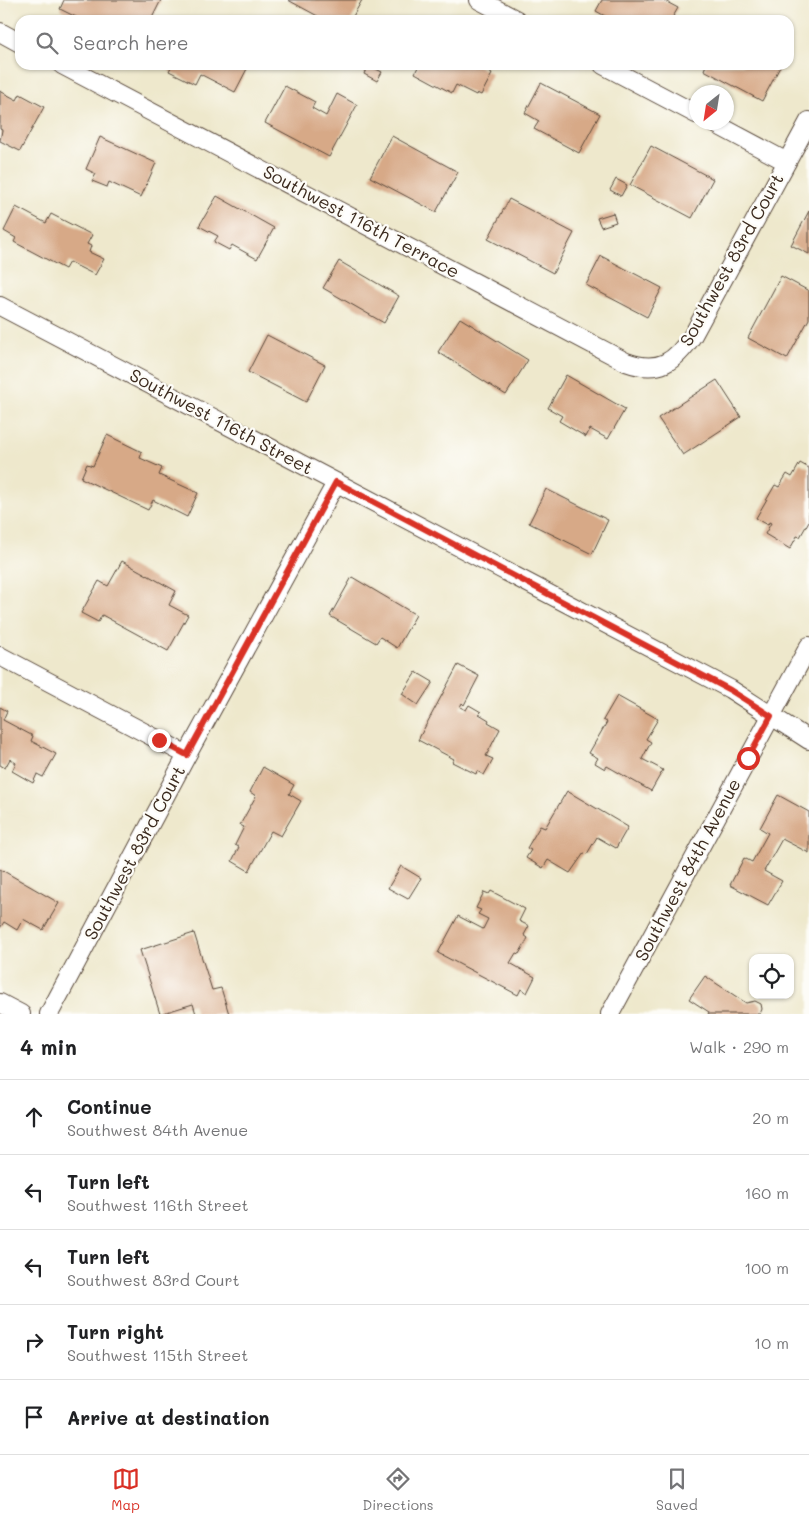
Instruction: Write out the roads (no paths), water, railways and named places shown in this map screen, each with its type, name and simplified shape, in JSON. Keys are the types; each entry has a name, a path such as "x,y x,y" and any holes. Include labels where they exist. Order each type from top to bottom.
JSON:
{"street":[{"path":"479,0 508,15"},
{"path":"0,32 15,40"},
{"name":"Southwest 116th Terrace","path":"71,70 626,362 647,367 662,365"},
{"path":"612,70 689,110"},
{"name":"Southwest 83rd Court","path":"662,365 675,358 693,335 809,122"},
{"path":"727,130 788,162"},
{"name":"Southwest 116th Street","path":"0,306 730,690 809,740"},
{"name":"Southwest 83rd Court","path":"49,1014 187,755 336,482"},
{"name":"Southwest 84th Avenue","path":"610,1014 809,646"},
{"path":"0,656 187,755"},
{"path":"0,1003 21,1014"}]}
